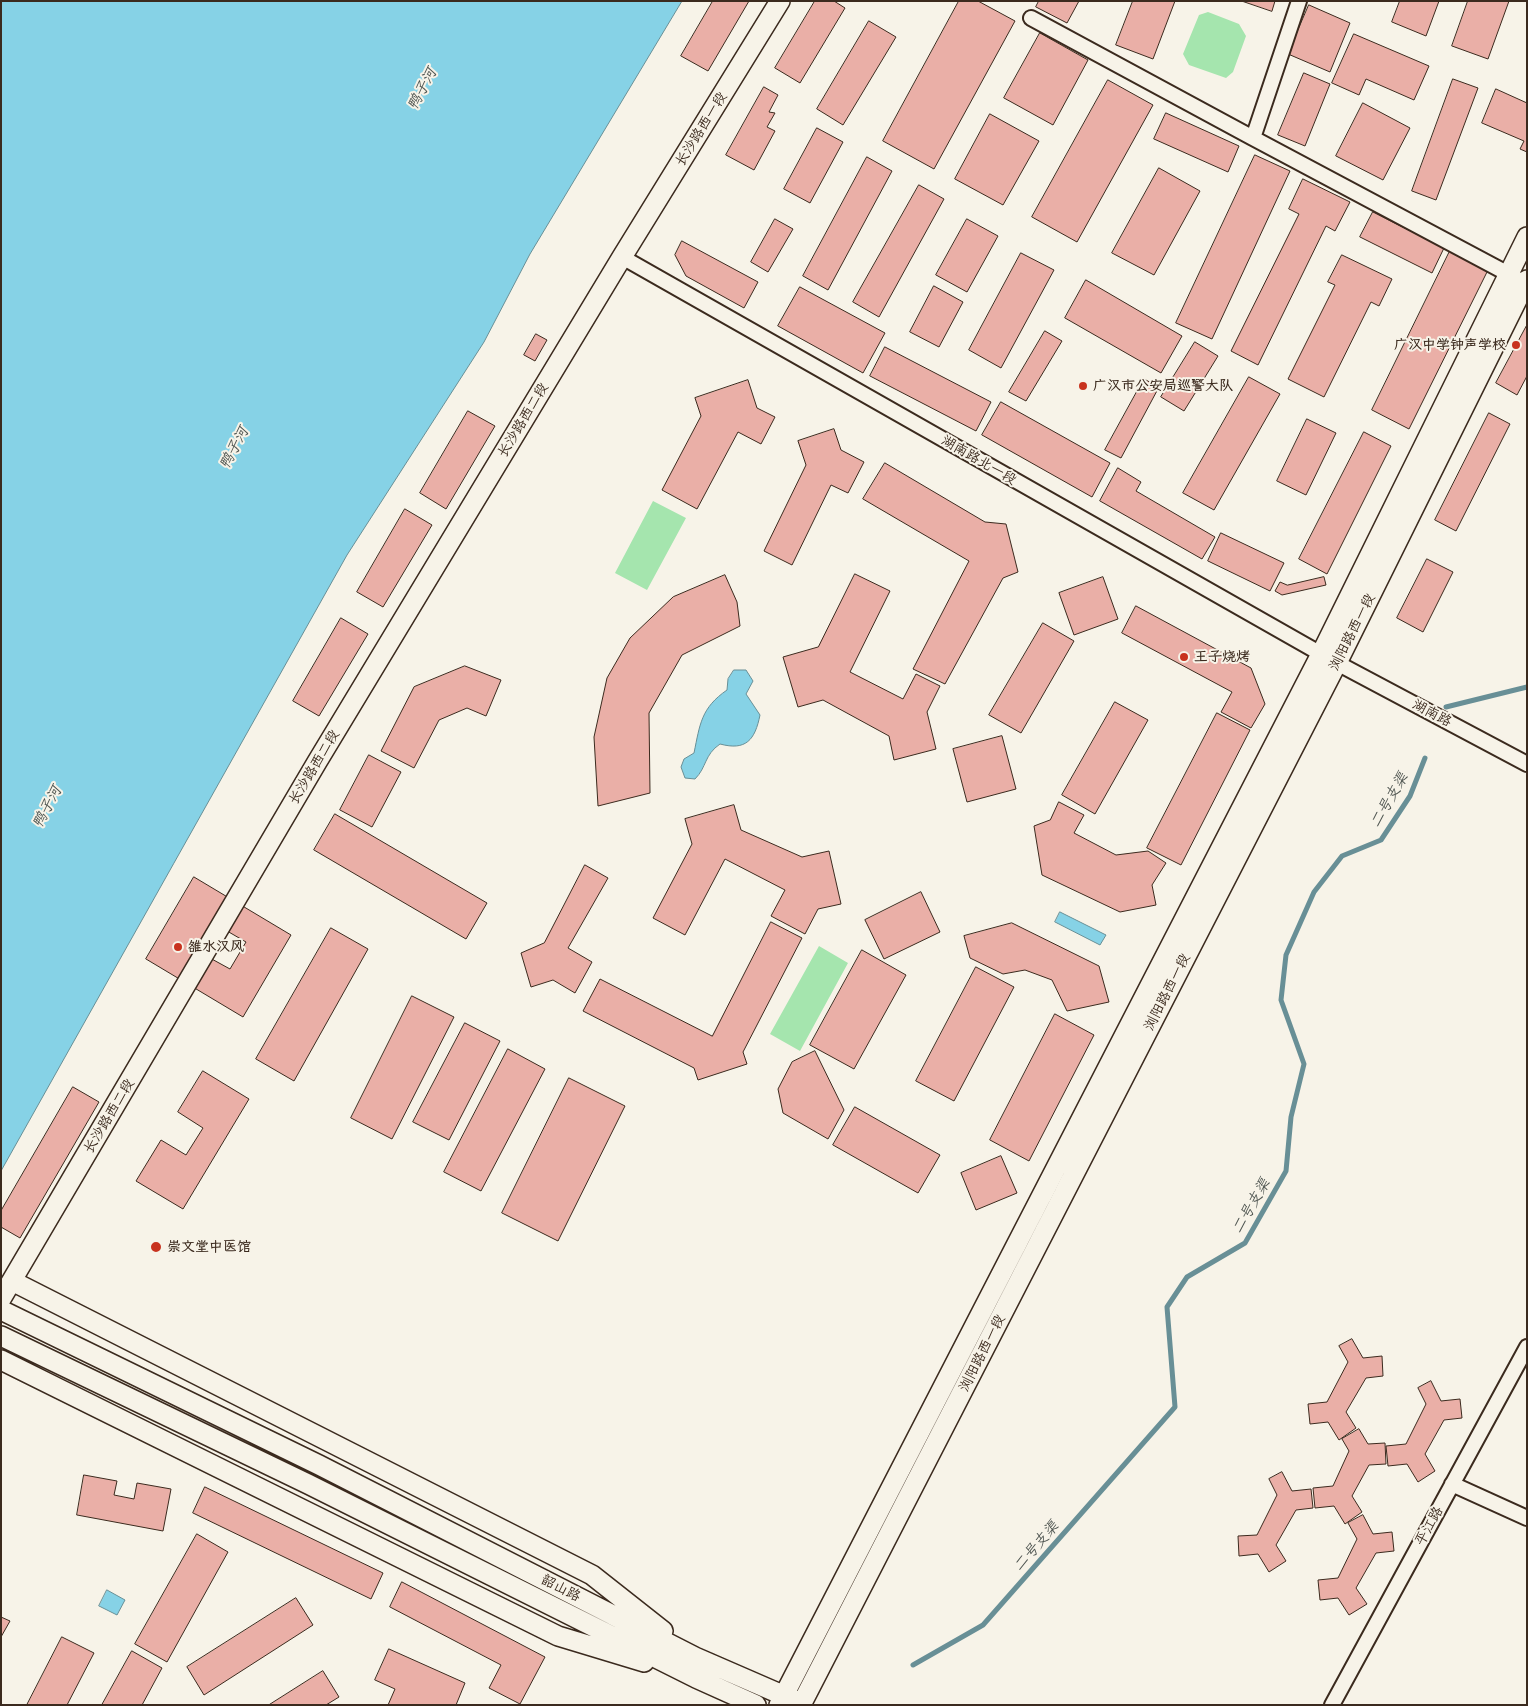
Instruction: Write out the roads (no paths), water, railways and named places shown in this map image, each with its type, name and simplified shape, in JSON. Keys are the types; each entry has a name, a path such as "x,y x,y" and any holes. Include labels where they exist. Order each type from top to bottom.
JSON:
{"street":[{"name":"长沙路西一段","path":"622,257 780,1"},
{"path":"1253,138 1299,1"},
{"path":"1032,18 1508,274 1526,281"},
{"path":"781,1700 1329,658 1527,237"},
{"name":"湖南路北一段","path":"622,257 1329,658"},
{"name":"长沙路西二段","path":"1,1299 317,762 622,257"},
{"name":"浏阳路西一段","path":"803,1704 1329,658 1526,281"},
{"name":"湖南路","path":"1329,658 1527,764"},
{"path":"12,1281 592,1575 696,1657"},
{"name":"韶山路","path":"1,1310 319,1464 781,1700 803,1704"},
{"name":"韶山路","path":"1,1336 308,1484 696,1678 756,1705"},
{"name":"平江路","path":"1332,1705 1527,1347"},
{"path":"1,1360 558,1636 696,1678"},
{"path":"1452,1484 1527,1518"}],"water":[{"name":"鸭子河","path":"1,1 682,1 530,254 484,342 347,555 1,1171"},
{"path":"734,670 746,670 753,681 746,694 760,715 755,731 752,737 743,744 729,746 720,744 711,752 695,779 685,778 681,767 684,759 694,753 703,717 712,703 727,690 728,679"},
{"path":"1060,912 1106,935 1100,945 1055,922"},
{"path":"107,1590 125,1600 117,1615 99,1606"}],"waterway":[{"name":"二号支渠","path":"1446,707 1527,687"},
{"name":"二号支渠","path":"913,1665 983,1625 1175,1407 1167,1307 1187,1277 1245,1243 1286,1171 1291,1117 1304,1064 1281,1000 1286,955 1314,892 1342,856 1381,840 1410,796 1425,758"}],"place":[{"name":"广汉中学钟声学校","path":"1516,345"},
{"name":"广汉市公安局巡警大队","path":"1083,386"},
{"name":"王子烧烤","path":"1184,657"},
{"name":"雒水汉风","path":"178,947"},
{"name":"崇文堂中医馆","path":"156,1247"}]}
